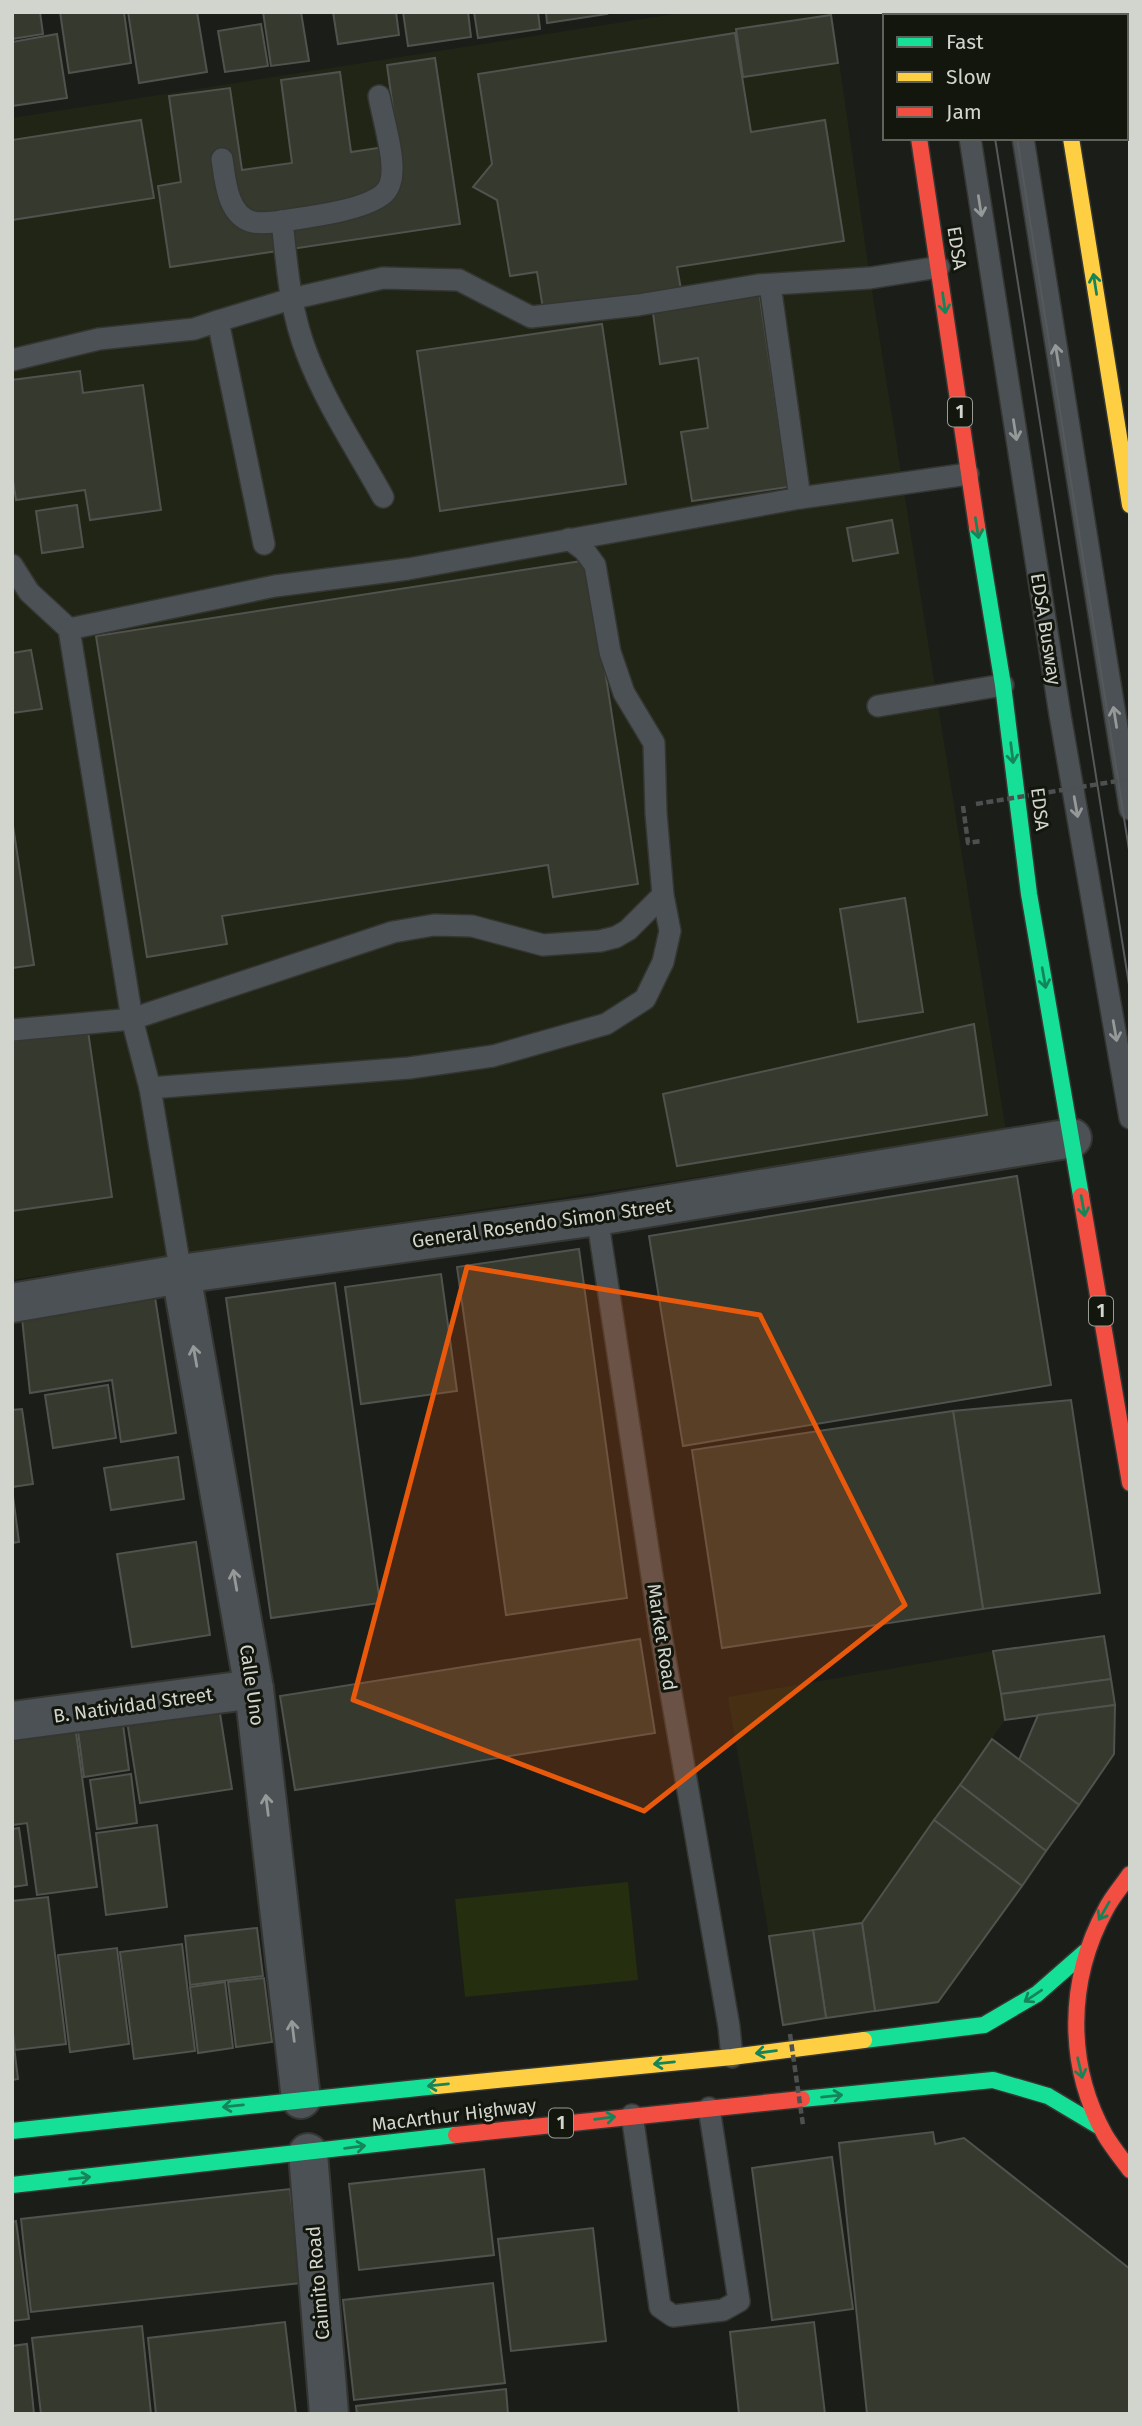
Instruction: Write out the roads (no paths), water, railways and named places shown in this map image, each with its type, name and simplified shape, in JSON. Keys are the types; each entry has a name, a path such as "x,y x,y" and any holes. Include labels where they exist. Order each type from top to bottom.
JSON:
{"highway":[{"name":"EDSA","path":"919,140 968,474 1003,685 1029,894 1130,1483"},
{"path":"1071,140 1128,471 1130,505"},
{"name":"1","path":"1130,1874 1114,1893 1085,1952 1077,1987 1075,2023 1077,2059 1086,2095 1100,2127 1130,2170"},
{"name":"MacArthur Highway","path":"12,2131 301,2099 732,2057 985,2025 1037,1994 1085,1952"},
{"name":"MacArthur Highway","path":"12,2185 632,2115 993,2080 1048,2096 1100,2127"}],"street":[{"name":"General Rosendo Simon Street","path":"12,1303 181,1274 597,1216 1072,1138"},
{"name":"Calle Uno","path":"181,1274 254,1689 301,2099"},
{"name":"B. Natividad Street","path":"12,1721 254,1689"},
{"name":"Caimito Road","path":"308,2153 330,2414"}],"lane":[{"path":"222,159 227,191 241,215 249,221 282,221 351,208 382,195 390,185 392,170 379,96"},
{"name":"EDSA Busway","path":"970,140 1060,715 1130,1118"},
{"path":"1023,140 1130,809"},
{"path":"282,221 291,299 306,353 326,395 383,496"},
{"path":"12,360 99,340 194,329 291,299 383,278 459,279 531,317 638,305 770,285 870,278 939,267"},
{"path":"770,285 800,498"},
{"path":"218,321 264,544"},
{"path":"69,629 275,586 408,569 800,498 968,474"},
{"path":"150,1088 409,1068 493,1056 606,1024 645,999 663,962 670,931 663,895 656,813 654,743 624,693 610,652 595,565 584,550 569,539"},
{"path":"12,565 29,592 69,629 132,1019 150,1088 181,1274"},
{"path":"878,706 1003,685"},
{"path":"12,1030 132,1019 393,932 434,925 472,926 543,945 600,941 616,937 628,930 663,895"},
{"name":"Market Road","path":"597,1216 662,1635 732,2057"},
{"path":"632,2115 660,2307 673,2316 723,2310 739,2301 709,2108"}],"tram line":[{"path":"995,140 1130,991"},
{"path":"1017,140 1130,856"}]}
